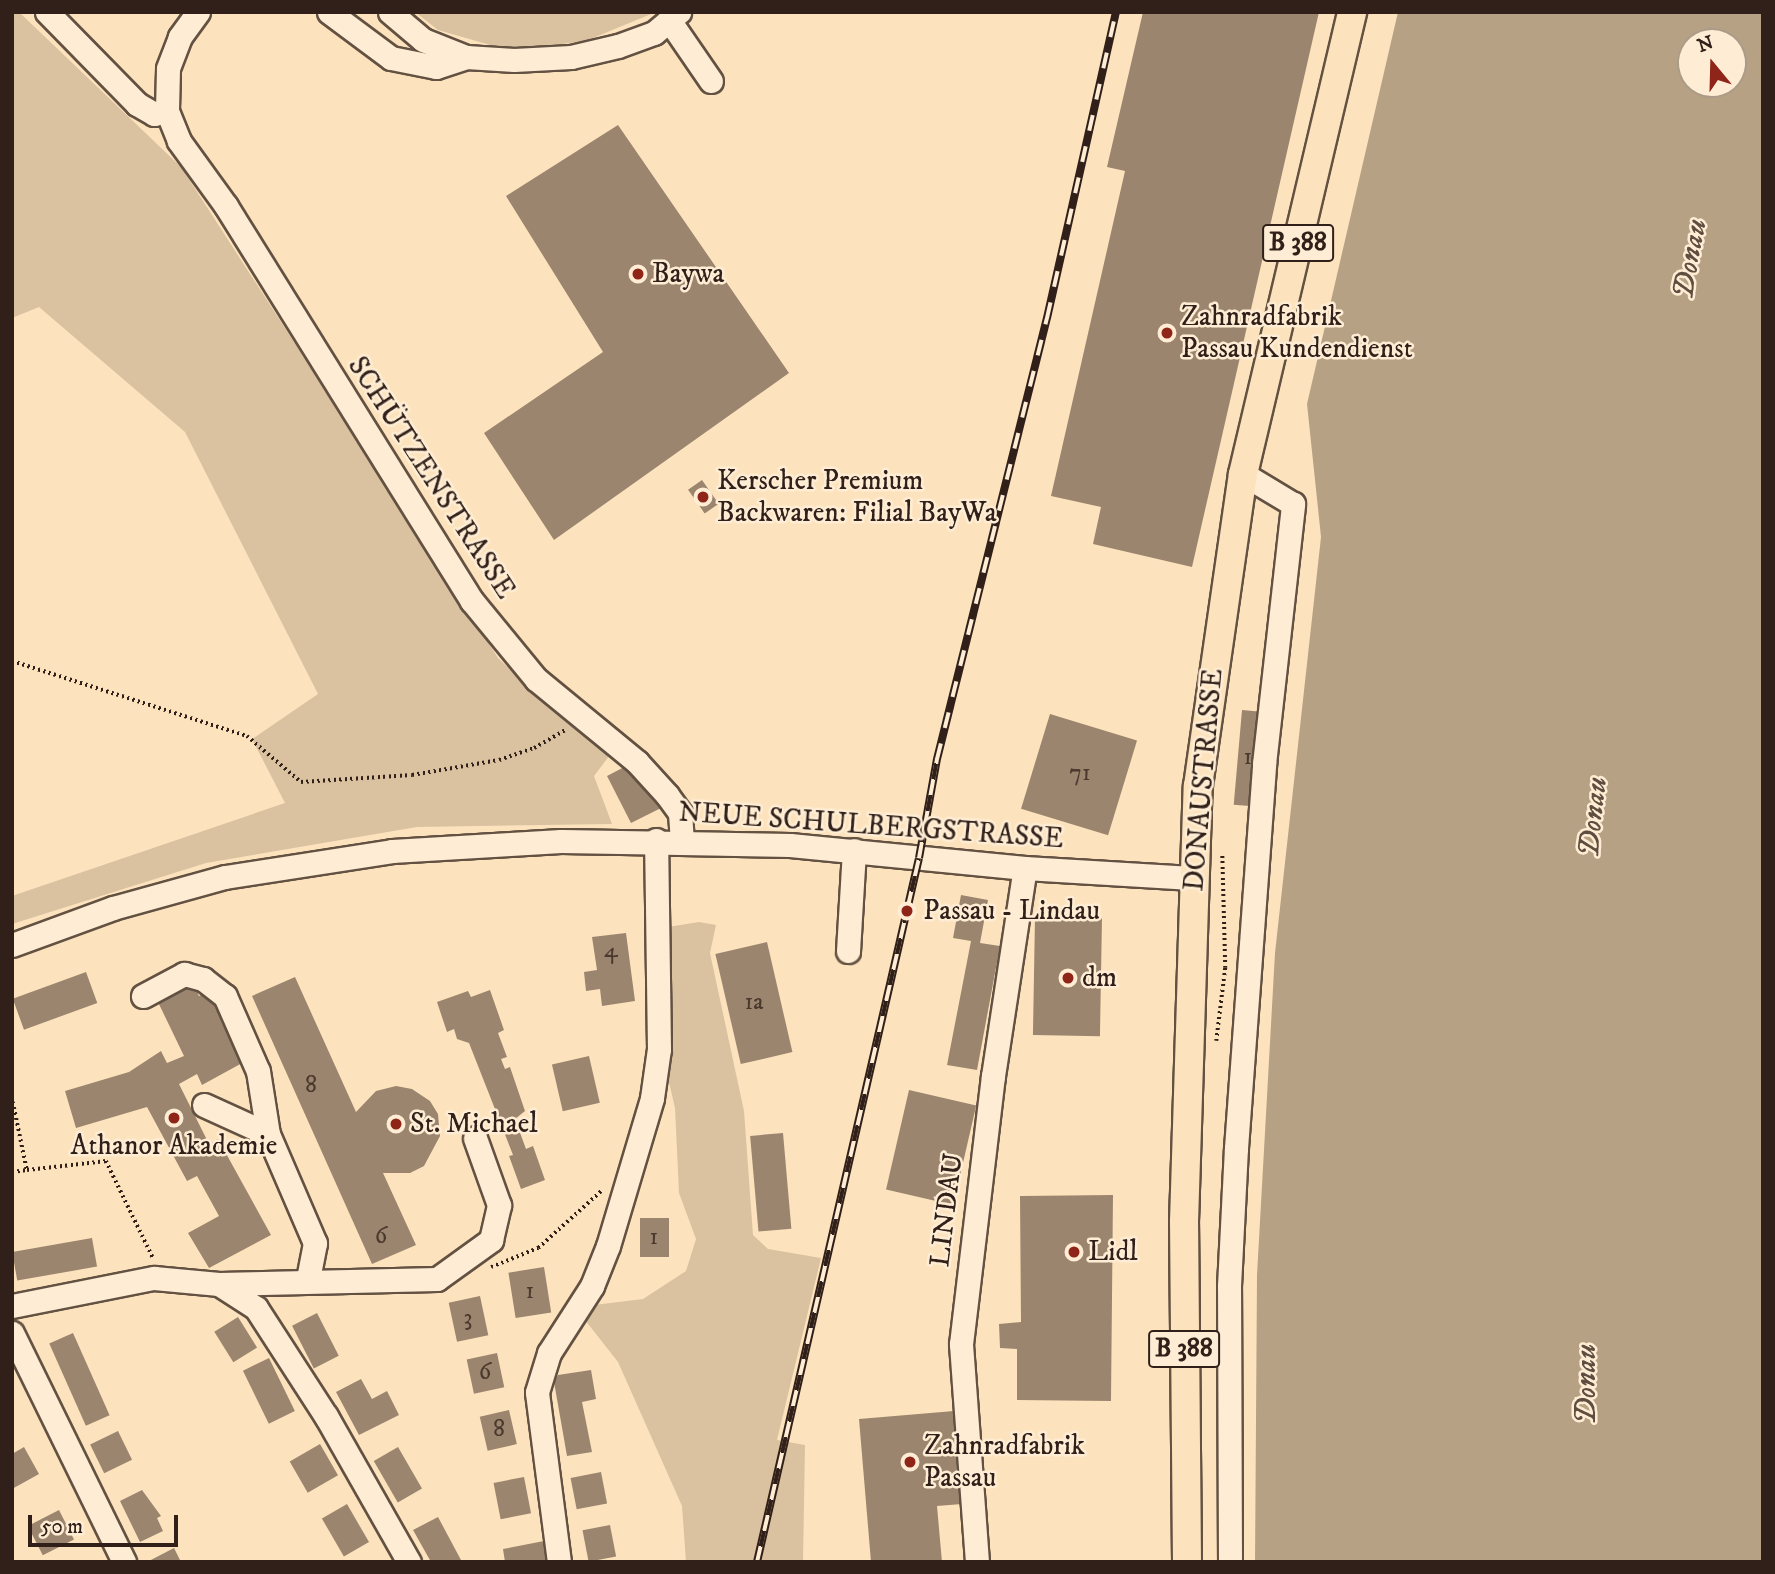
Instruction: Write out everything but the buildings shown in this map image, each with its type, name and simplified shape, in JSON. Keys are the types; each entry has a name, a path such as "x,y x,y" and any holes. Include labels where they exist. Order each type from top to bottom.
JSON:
{"main road":[{"name":"DONAUSTRASSE","path":"1187,1562 1184,1223 1192,878 1198,786 1243,474 1352,12"}],"street":[{"path":"47,12 137,104 154,114 167,111"},
{"name":"SCHÜTZENSTRASSE","path":"198,12 180,37 168,69 167,111 179,141 226,205 472,601 536,679 636,762 667,795 680,813 682,840"},
{"path":"329,12 391,58 436,67 466,57 571,57 618,46 654,33 674,16 711,81"},
{"path":"390,12 424,40 466,57"},
{"path":"1230,1562 1229,1286 1236,1148 1264,764 1293,504 1243,474"},
{"path":"559,1562 537,1392 548,1353 592,1286 637,1160 659,1049 656,840"},
{"name":"NEUE SCHULBERGSTRASSE","path":"12,945 113,908 238,875 392,851 682,840 854,850 1026,868 1192,878"},
{"path":"848,951 854,850"},
{"name":"LINDAU","path":"977,1562 961,1343 993,1076 1026,868"},
{"path":"143,996 184,974 203,979 225,996 258,1071 268,1134 315,1243 308,1280"},
{"path":"204,1105 268,1134"},
{"path":"12,1306 163,1278 219,1283 437,1279 491,1240 499,1205 475,1138"},
{"path":"219,1283 256,1308 326,1416 409,1562"},
{"path":"12,1333 124,1562"}],"path":[{"path":"12,661 247,736 301,782 412,775 499,760 534,748 571,727"},
{"path":"1215,1045 1225,968 1222,846"},
{"path":"13,1102 27,1170"},
{"path":"484,1268 538,1248 637,1160"},
{"path":"12,1172 106,1161 163,1278"}],"shaded area":[{"path":"12,12 19,12 181,167 498,658 528,687 613,751 594,776 612,824 417,827 206,863 12,924 12,896 285,803 252,739 318,694 185,432 39,307 12,318"},
{"path":"415,12 656,12 588,40 543,47 497,47 438,30"},
{"path":"699,922 716,925 710,953 744,1111 753,1235 768,1249 821,1258 777,1440 805,1445 803,1562 686,1562 682,1506 618,1362 585,1320 594,1305 643,1299 686,1271 696,1239 679,1193 675,1108 668,1078 668,927"}],"water":[{"name":"Donau","path":"1398,12 1763,12 1763,1562 1255,1562 1257,1275 1275,953 1321,537 1307,404"}],"railway":[{"path":"757,1562 919,858 937,759 1047,318 1116,12"}],"place":[{"name":"Baywa","path":"638,274"},
{"name":"Zahnradfabrik Passau Kundendienst","path":"1167,333"},
{"name":"Kerscher Premium Backwaren: Filial BayWa","path":"703,497"},
{"name":"Passau - Lindau","path":"907,911"},
{"name":"dm","path":"1068,978"},
{"name":"Athanor Akademie","path":"174,1118"},
{"name":"St. Michael","path":"396,1124"},
{"name":"Lidl","path":"1074,1252"},
{"name":"Zahnradfabrik Passau","path":"910,1462"}]}
